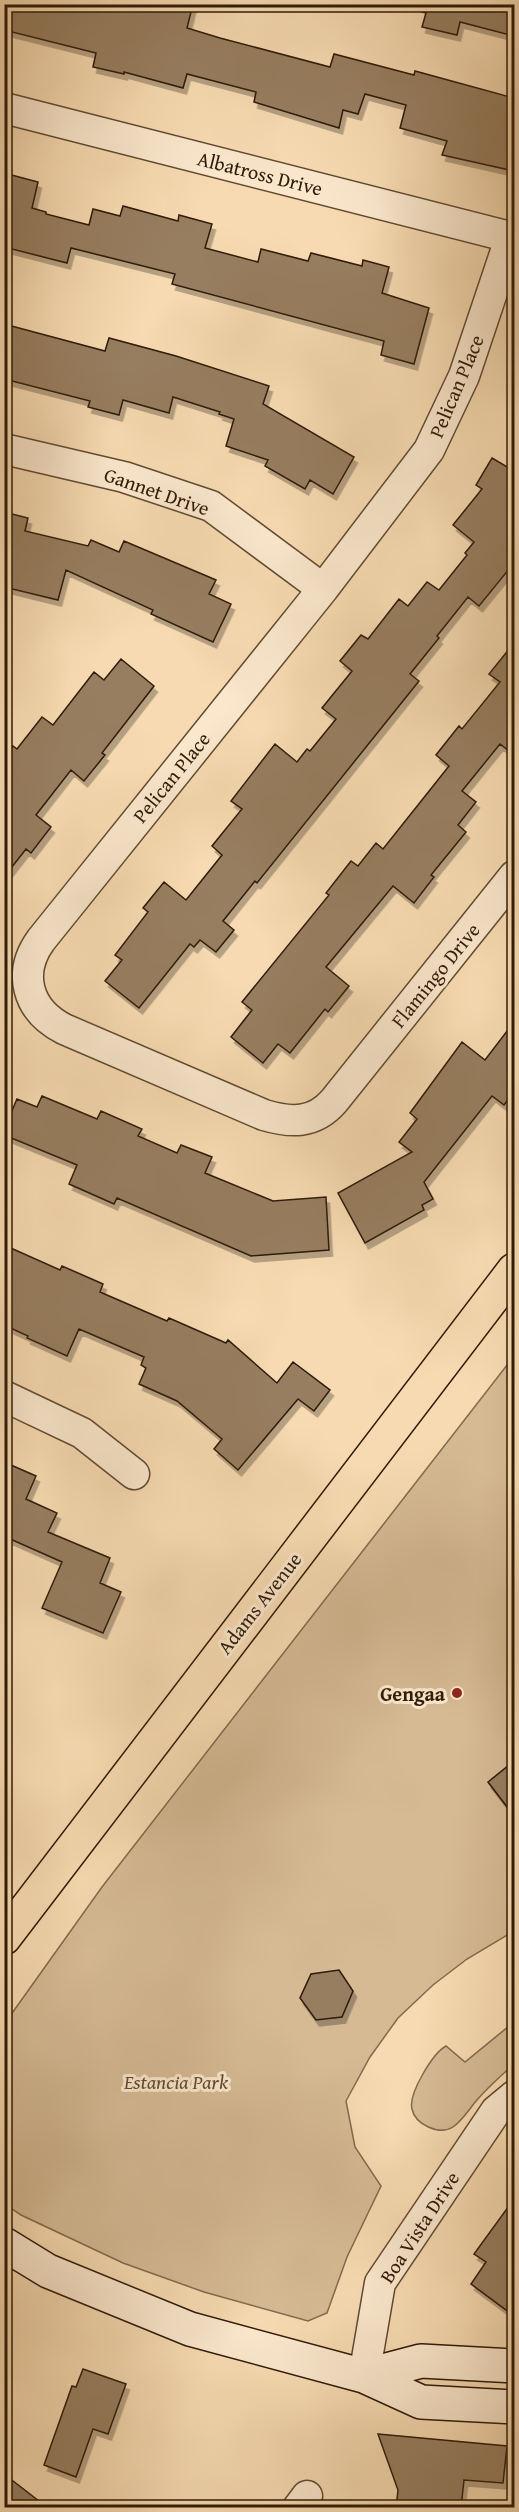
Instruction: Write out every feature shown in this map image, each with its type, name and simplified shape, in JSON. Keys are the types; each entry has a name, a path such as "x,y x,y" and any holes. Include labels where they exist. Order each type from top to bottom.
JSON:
{"main road":[{"name":"Adams Avenue","path":"4,1938 514,1270"}],"street":[{"name":"Albatross Drive","path":"4,108 513,237"},
{"name":"Pelican Place","path":"356,1074 328,1107 314,1116 296,1122 270,1117 56,1025 36,1004 29,987 27,973 30,958 41,940 414,472 443,423 472,354 513,237"},
{"name":"Gannet Drive","path":"4,449 124,477 211,506 323,589"},
{"name":"Flamingo Drive","path":"356,1074 514,876"},
{"path":"4,1396 82,1433 134,1474"},
{"name":"Boa Vista Drive","path":"364,2376 380,2283 496,2111 514,2096"},
{"path":"4,2244 48,2271 190,2330 364,2376 422,2402 514,2407"},
{"path":"364,2376 421,2361 514,2366"}],"green space":[{"name":"Estancia Park","path":"514,1356 514,1931 467,1959 433,1985 398,2018 370,2057 346,2101 355,2147 381,2186 347,2257 327,2313 308,2321 204,2292 123,2263 21,2215 5,2204 5,2023 102,1887"},
{"path":"514,2022 514,2064 486,2090 453,2127 441,2130 423,2124 414,2114 412,2102 423,2074 441,2050 446,2046 465,2062"}],"building":[{"path":"4,4 136,4 155,9 156,4 193,4 187,28 220,38 330,67 334,54 414,75 415,71 514,98 514,171 442,155 447,141 400,128 406,105 365,94 358,114 343,110 339,128 254,102 256,92 187,74 183,88 124,72 124,74 93,67 96,53 4,30"},
{"path":"423,4 514,4 514,36 460,22 457,35 422,27 426,13 422,12"},
{"path":"4,173 38,182 32,208 89,225 93,209 120,216 123,206 178,221 179,215 212,224 205,248 258,262 261,249 308,261 311,253 362,266 363,260 389,267 382,293 429,308 414,364 381,355 384,341 172,284 175,274 71,248 67,263 4,247"},
{"path":"4,324 105,351 109,338 176,356 269,386 263,404 354,457 333,494 310,480 305,489 265,466 268,460 226,446 234,419 219,414 220,412 173,397 169,413 123,400 119,415 88,407 90,401 4,379"},
{"path":"492,458 514,471 514,563 479,606 468,597 437,636 439,638 410,674 419,681 257,883 255,881 223,921 234,930 216,952 200,940 194,947 190,944 139,1008 105,981 122,960 115,955 148,912 143,908 164,882 186,900 222,855 212,846 242,809 231,801 275,744 297,762 307,749 310,751 336,719 322,708 352,671 340,661 361,635 368,639 399,599 408,606 427,582 439,590 467,555 465,553 474,542 453,525 482,489 476,485"},
{"path":"4,512 28,518 25,531 88,546 91,540 119,552 124,541 216,580 209,594 231,604 213,642 151,614 153,610 66,570 58,600 4,587"},
{"path":"514,643 514,755 500,744 462,791 476,802 458,825 466,832 431,875 434,877 414,903 393,886 326,967 349,986 328,1012 325,1009 290,1053 278,1044 263,1063 231,1037 252,1010 242,1002 329,895 326,893 351,861 358,866 376,843 383,849 449,766 436,755 459,726 462,729 500,682 489,674"},
{"path":"121,659 154,686 102,753 105,755 84,781 71,770 36,815 51,827 31,853 26,849 4,877 4,757 13,746 17,749 42,717 53,725 94,672 104,680"},
{"path":"514,1022 514,1092 504,1105 492,1096 424,1182 433,1199 422,1205 424,1210 365,1243 338,1193 412,1152 399,1142 417,1119 410,1113 462,1042 485,1060"},
{"path":"42,1096 97,1119 101,1111 142,1129 138,1136 177,1153 181,1145 212,1157 205,1173 273,1201 326,1197 329,1250 251,1256 117,1198 114,1204 69,1184 77,1165 4,1135 4,1129 17,1099 37,1107"},
{"path":"4,1245 60,1270 62,1266 103,1284 100,1292 167,1321 169,1318 226,1343 228,1340 277,1383 293,1362 330,1390 314,1411 298,1399 238,1470 214,1449 222,1439 177,1401 139,1384 146,1368 141,1365 144,1357 79,1329 67,1356 4,1325"},
{"path":"4,1462 36,1476 26,1499 57,1513 48,1532 110,1558 100,1583 121,1592 103,1633 42,1608 62,1562 8,1538 4,1547"},
{"path":"514,1761 514,1816 488,1782"},
{"path":"339,1970 353,1991 342,2017 316,2020 300,1998 311,1974"},
{"path":"514,2199 514,2316 471,2284 486,2262 474,2254"},
{"path":"83,2369 126,2384 108,2434 93,2429 76,2477 44,2465 72,2386 76,2387"},
{"path":"378,2434 507,2446 503,2483 464,2480 461,2508 396,2508 398,2490"},
{"path":"4,2474 48,2508 4,2508"}],"place":[{"name":"Gengaa","path":"457,1693"}]}
